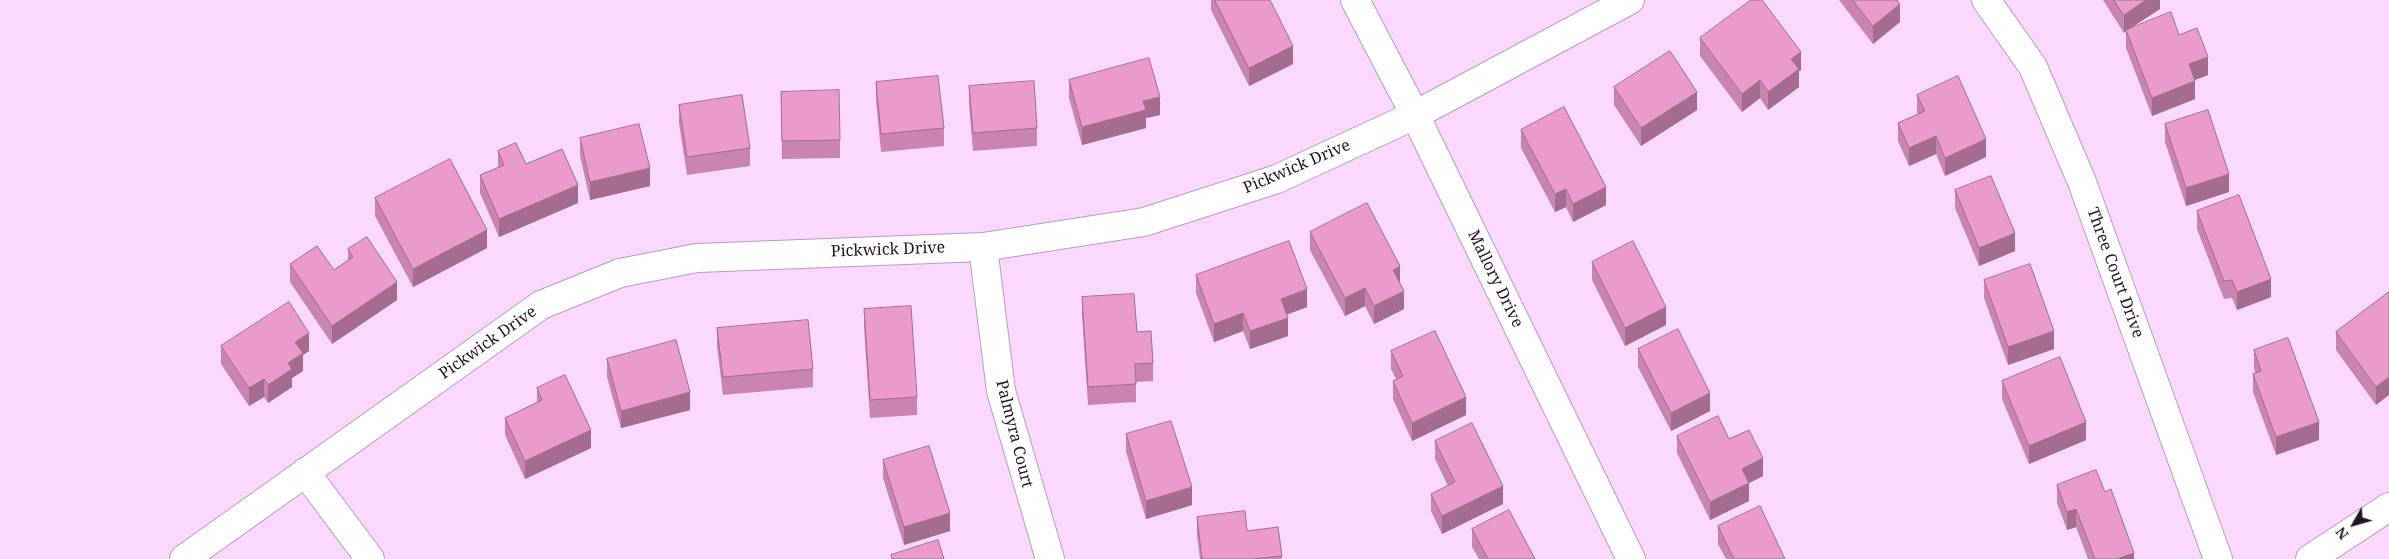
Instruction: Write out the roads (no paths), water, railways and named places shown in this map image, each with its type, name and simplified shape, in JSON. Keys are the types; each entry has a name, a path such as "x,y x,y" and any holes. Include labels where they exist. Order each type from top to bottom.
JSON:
{"street":[{"name":"Mallory Drive","path":"1355,0 1415,115 1631,559"},
{"name":"Pickwick Drive","path":"184,559 542,305 620,273 697,258 984,247 1144,222 1277,179 1415,115 1630,0"},
{"name":"Three Court Drive","path":"1986,0 2032,67 2082,182 2218,559"},
{"name":"Palmyra Court","path":"984,247 1002,391 1050,559"},
{"path":"305,472 370,559"},
{"path":"2310,559 2389,507"}]}
